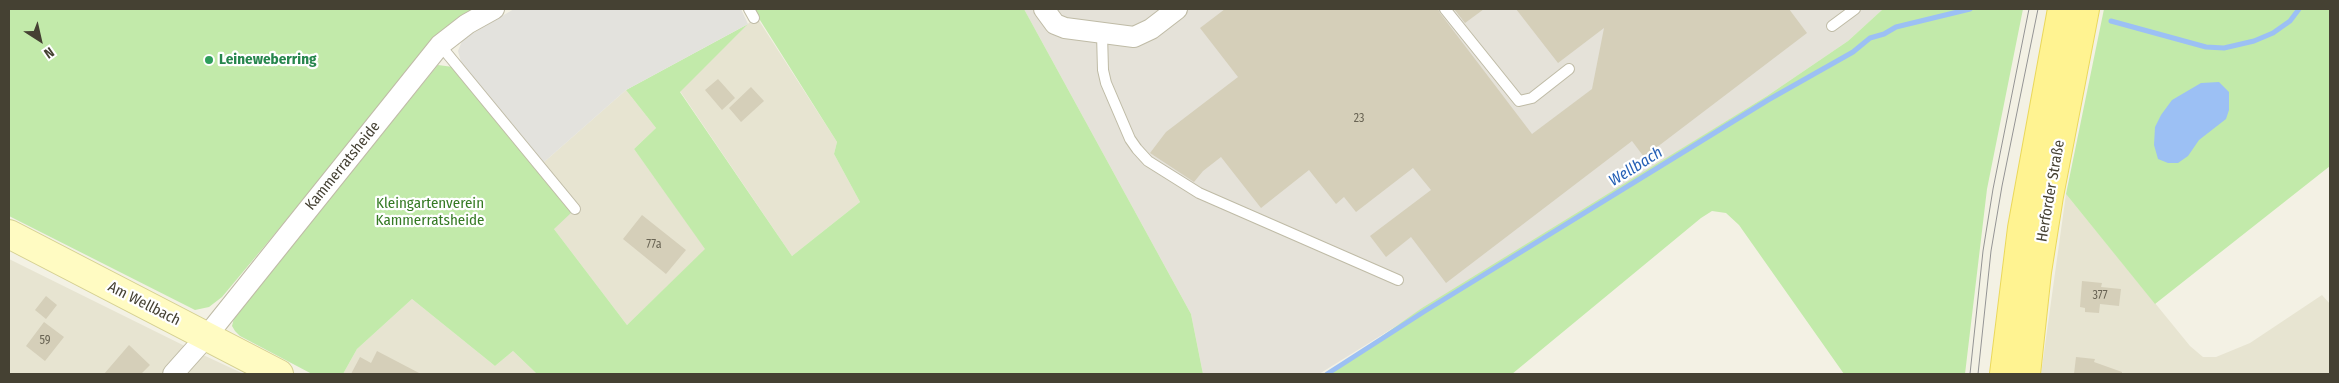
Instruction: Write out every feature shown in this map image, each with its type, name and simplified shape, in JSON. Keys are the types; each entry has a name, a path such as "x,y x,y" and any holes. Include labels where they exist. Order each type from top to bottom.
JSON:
{"main road":[{"name":"Herforder Straße","path":"2004,374 2025,209 2062,9"},
{"name":"Herforder Straße","path":"2026,374 2037,272 2049,196 2084,9"},
{"name":"Am Wellbach","path":"9,234 279,374"}],"street":[{"name":"Kammerratsheide","path":"173,374 206,337 440,45 468,24 494,9"},
{"path":"1044,9 1055,24 1060,26 1102,34 1134,37 1151,29 1177,9"}],"lane":[{"path":"1445,9 1519,101 1532,98 1569,68"},
{"path":"1832,26 1855,9"},
{"path":"1102,34 1106,83 1130,138 1137,150 1148,161 1199,193 1398,280"},
{"path":"440,45 575,209"}],"shaded area":[{"path":"514,9 741,9 748,24 626,90 543,163 461,62 458,51 462,41 470,35"},
{"path":"1024,9 1883,9 1848,41 1767,96 1319,374 1203,374 1191,314"},
{"path":"756,16 837,142 834,154 860,202 792,256 680,91"},
{"path":"626,90 656,128 634,149 706,249 627,325 554,229 543,163"},
{"path":"2066,194 2190,346 2203,357 2216,357 2250,343 2322,295 2330,304 2330,374 2041,374"},
{"path":"9,259 201,354 244,374 9,374"},
{"path":"412,299 495,366 513,351 537,374 343,374 357,349"}],"green space":[{"path":"9,9 478,9 379,109 222,297 209,307 195,310 9,216"},
{"name":"Kleingartenverein Kammerratsheide","path":"753,9 1024,9 1191,314 1203,374 537,374 513,351 495,366 412,299 357,349 343,374 312,374 240,336 235,331 232,326 235,314 438,65 453,67 572,212 554,229 627,325 705,249 634,149 656,128 626,90 748,24 680,92 792,256 860,202 834,154 837,142"},
{"path":"1883,9 2023,9 1987,189 1965,374 1844,374 1739,225 1726,213 1712,211 1701,218 1512,374 1328,374 1422,308 1767,96 1848,41"},
{"path":"2104,9 2330,9 2330,166 2155,304 2066,194"}],"water":[{"path":"2219,82 2229,92 2229,110 2226,119 2199,140 2188,156 2178,163 2168,163 2158,159 2154,145 2155,127 2172,100 2201,83"}],"building":[{"path":"1225,9 1438,9 1532,134 1592,89 1604,28 1558,63 1516,9 1789,9 1807,33 1644,157 1632,141 1446,283 1411,237 1386,257 1370,236 1431,190 1413,168 1356,212 1344,197 1336,204 1309,170 1261,208 1221,157 1203,171 1194,182 1150,153 1166,132 1238,77 1200,28"},
{"path":"1454,9 1484,9 1465,23"},
{"path":"718,79 735,98 722,110 705,90"},
{"path":"751,87 764,101 741,122 729,108"},
{"path":"642,215 686,250 666,274 623,239"},
{"path":"2082,281 2102,283 2101,287 2121,289 2119,306 2100,304 2099,313 2085,312 2085,308 2080,307"},
{"path":"46,296 57,305 46,319 35,310"},
{"path":"44,322 64,337 45,361 26,346"},
{"path":"129,345 150,365 141,374 104,374"},
{"path":"377,351 421,374 351,374 360,357 371,363"},
{"path":"2076,357 2095,359 2094,362 2122,372 2122,374 2074,374"}],"waterway":[{"name":"Wellbach","path":"1327,374 1425,311 1768,100 1853,52 1870,38 1884,34 1896,27 1970,9"},
{"name":"Wellbach","path":"2111,21 2206,47 2224,48 2254,41 2273,33 2290,21 2299,9"}],"tram line":[{"path":"1970,374 1983,251 1993,189 2029,9"},
{"path":"1978,374 1991,251 2002,186 2038,9"}],"place":[{"name":"Leineweberring","path":"209,60"}]}
